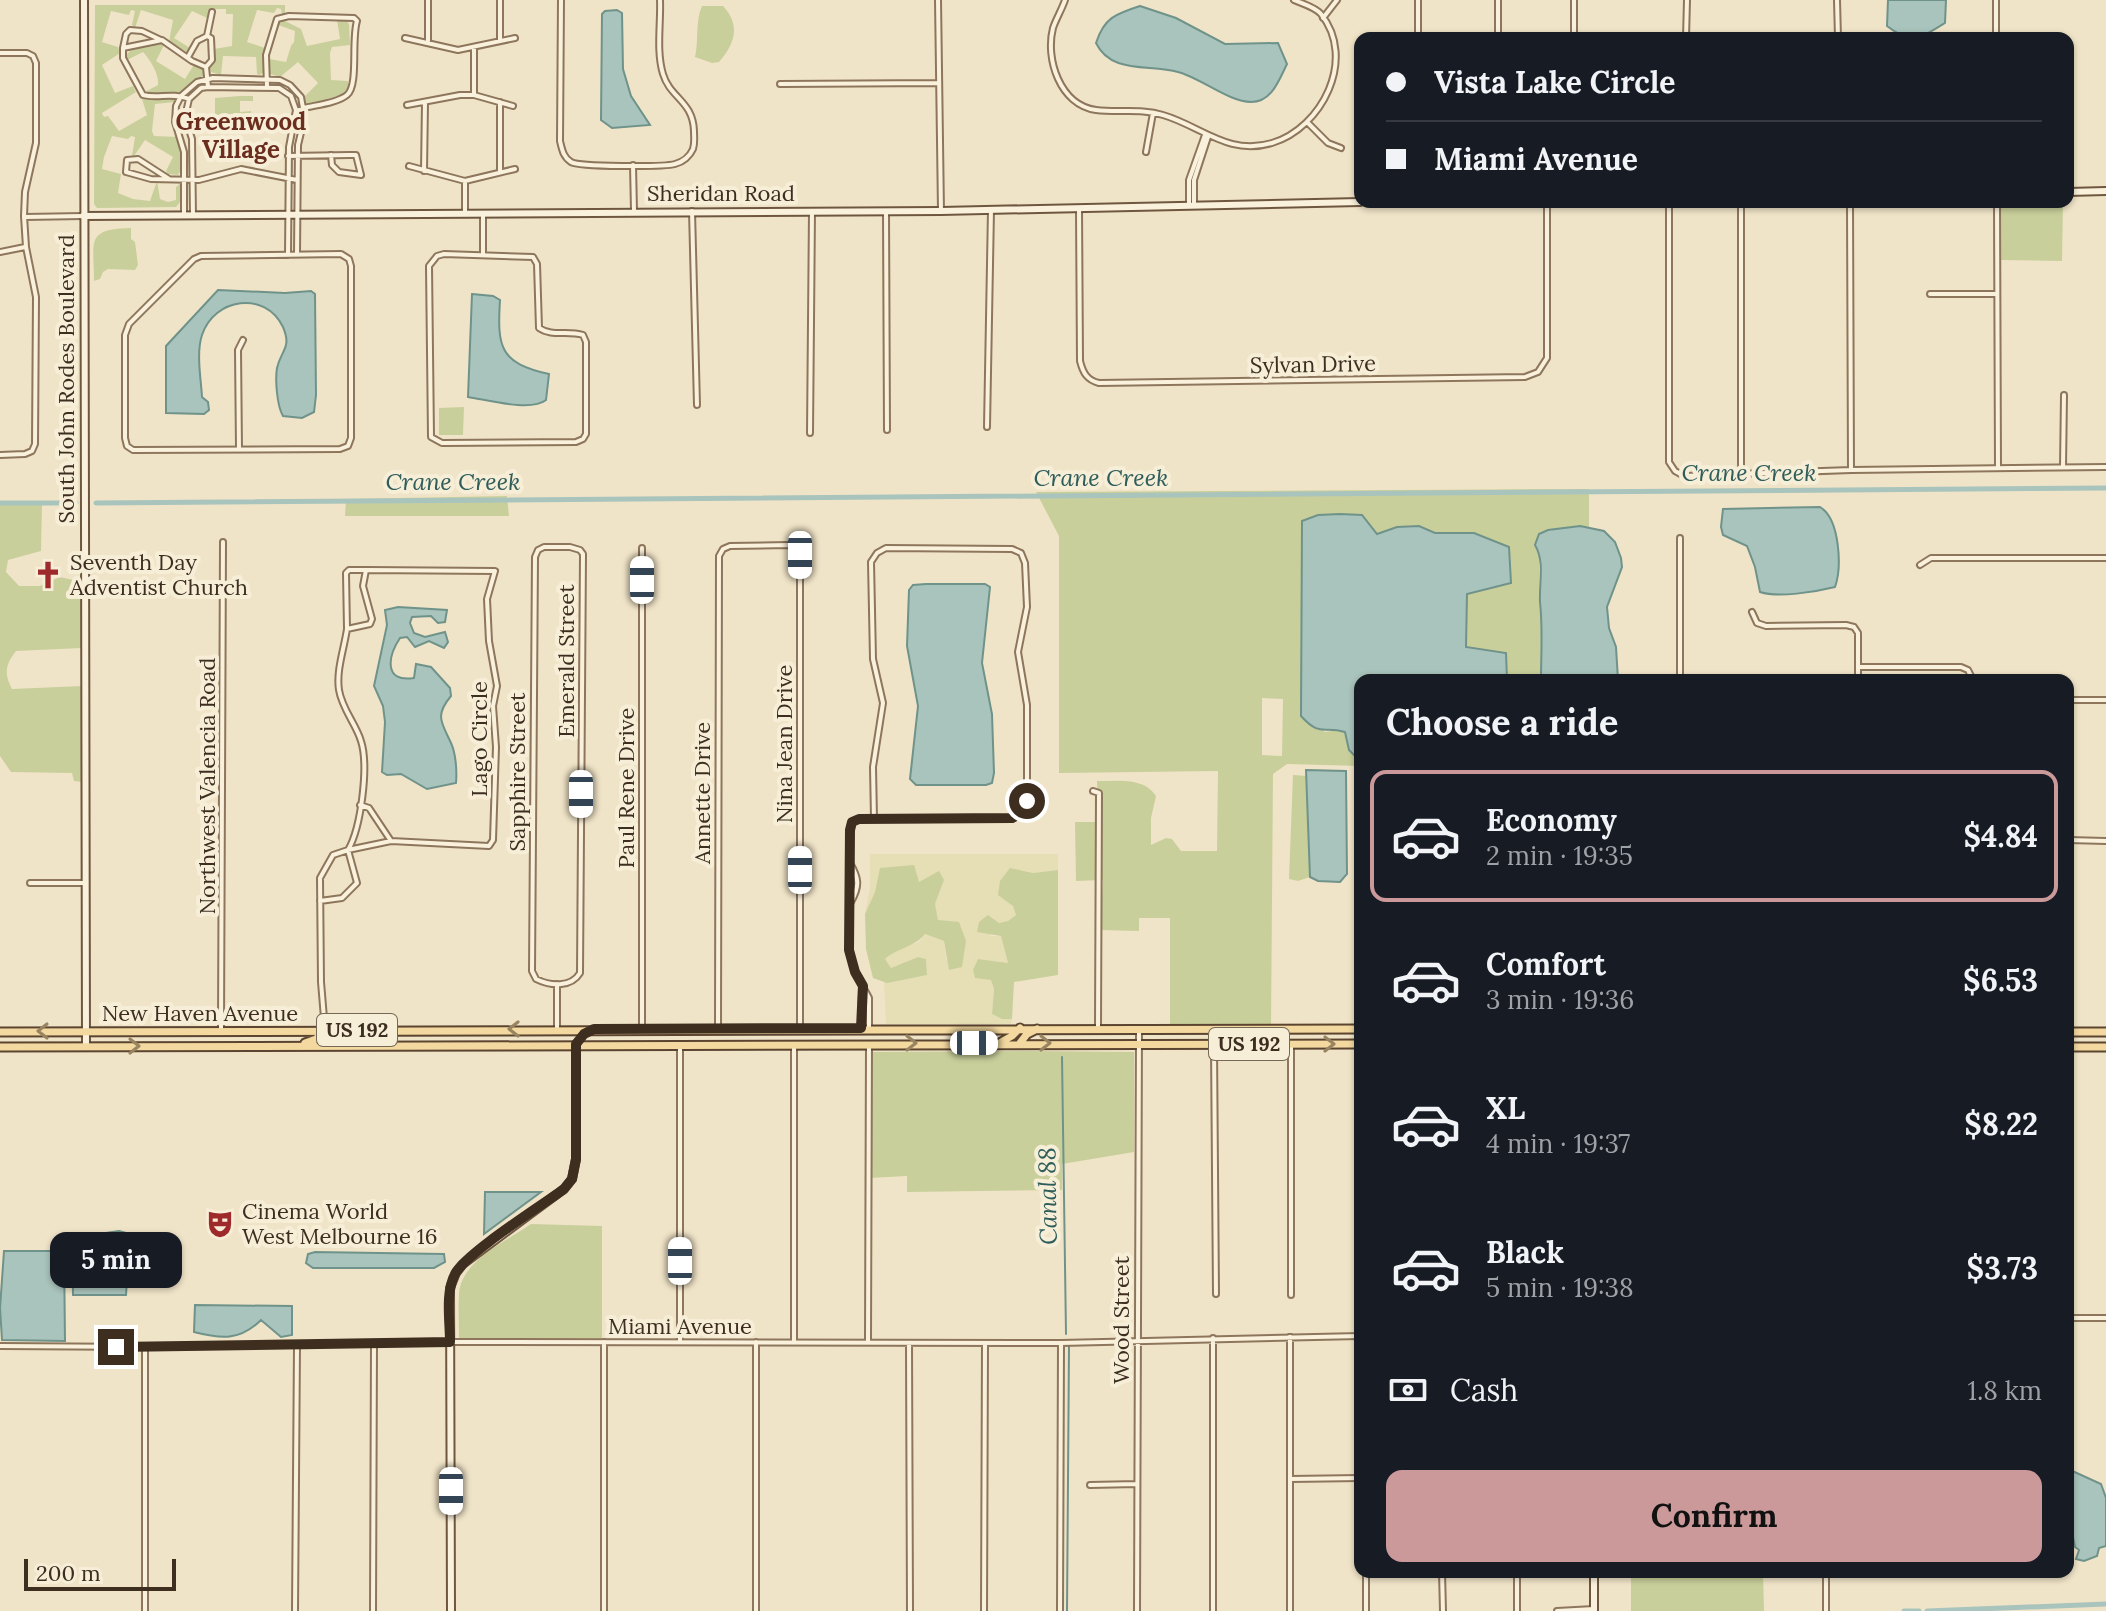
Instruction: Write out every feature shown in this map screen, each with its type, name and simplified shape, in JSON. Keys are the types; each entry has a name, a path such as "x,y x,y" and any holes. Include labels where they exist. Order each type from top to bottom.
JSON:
{"main road":[{"path":"794,1044 800,1028"},
{"path":"849,1043 864,1037 865,1028"},
{"path":"869,1043 891,1028"},
{"path":"999,1043 1020,1028"},
{"path":"1020,1043 1027,1034 1039,1028"},
{"path":"534,1044 551,1039 557,1029"},
{"path":"576,1044 584,1034 594,1029"},
{"path":"624,1044 642,1029"},
{"path":"680,1044 701,1029"},
{"path":"1214,1043 1224,1033 1235,1029"},
{"path":"1291,1044 1301,1034 1316,1029"},
{"name":"New Haven Avenue","path":"0,1032 1354,1029"},
{"path":"199,1046 213,1040 221,1030"},
{"path":"219,1045 226,1036 240,1030"},
{"path":"299,1045 316,1039 325,1030"},
{"path":"333,1045 339,1036 356,1030"},
{"path":"442,1045 445,1030"},
{"path":"2074,1032 2106,1032"},
{"name":"New Haven Avenue","path":"0,1047 1354,1044"},
{"path":"2074,1047 2106,1047"}],"street":[{"name":"South John Rodes Boulevard","path":"84,0 86,1046"},
{"path":"428,0 428,41"},
{"path":"500,0 500,41"},
{"path":"561,0 560,141 563,154 580,165 676,164 689,157 695,146 694,118 664,78 660,0"},
{"path":"938,0 941,211"},
{"path":"1065,0 1053,28 1052,66 1071,99 1096,110 1166,116 1207,136 1244,147 1272,143 1291,134 1307,122 1323,102 1332,82 1335,52 1328,26 1319,12 1294,0"},
{"path":"1323,18 1337,0"},
{"path":"1418,0 1418,32"},
{"path":"1498,0 1498,32"},
{"path":"1574,0 1574,32"},
{"path":"1686,32 1687,0"},
{"path":"1837,0 1838,32"},
{"path":"1996,0 1996,32"},
{"path":"207,36 212,12"},
{"path":"267,86 266,55 277,19 284,16 347,16 356,19 351,89 344,97 296,110"},
{"path":"189,99 143,95 123,58 126,34 130,30 142,31 206,67"},
{"path":"188,57 197,41 207,36"},
{"path":"207,36 211,38 212,51 212,60 206,67 208,87"},
{"path":"405,38 458,50 515,38"},
{"path":"123,48 162,40"},
{"path":"474,48 474,95"},
{"path":"0,53 27,53 33,56 36,63 36,143 25,192 24,216 26,247 36,297 35,444 32,451 25,454 0,455"},
{"path":"184,216 184,152 175,113 181,96 188,88 207,79 267,78 290,85 301,97 303,108 297,156 297,255"},
{"path":"780,84 938,83"},
{"path":"193,216 193,148 185,117 189,99 201,88 208,87 279,88 291,96 296,110 288,156 288,255"},
{"path":"407,105 474,95 513,106"},
{"path":"500,102 500,172"},
{"path":"424,171 425,103"},
{"path":"1146,152 1153,113"},
{"path":"1307,122 1328,143 1341,148"},
{"path":"180,137 190,133"},
{"path":"1192,205 1194,180 1207,136"},
{"path":"288,156 331,155 356,155 361,175 339,172 332,165 331,155"},
{"path":"169,179 138,159 127,160 125,169 129,174 169,179 205,179 241,169 297,180"},
{"path":"633,165 634,211"},
{"path":"409,166 465,181 515,169"},
{"path":"465,181 465,214"},
{"path":"2074,192 2106,191"},
{"name":"Sheridan Road","path":"83,216 941,211 1354,202"},
{"name":"Sylvan Drive","path":"1079,209 1080,361 1083,373 1090,381 1099,383 1525,377 1538,372 1547,358 1547,208"},
{"path":"1669,208 1669,462 1675,471 1684,476 1851,470 2106,467"},
{"path":"1741,208 1741,474"},
{"path":"1850,208 1851,470"},
{"path":"1997,208 1998,468"},
{"path":"987,427 991,210"},
{"path":"692,211 697,405"},
{"path":"810,433 812,211"},
{"path":"886,211 887,430"},
{"path":"483,214 483,254"},
{"path":"24,216 83,216"},
{"path":"0,252 26,247"},
{"path":"341,254 349,259 351,266 351,438 348,446 340,449 133,450 127,446 125,335 129,324 194,259 201,256 297,255 341,254"},
{"path":"444,254 483,254 533,257 537,264 539,328 546,333 583,335 586,342 586,434 583,439 576,442 442,443 431,437 429,266 437,256 444,254"},
{"path":"1930,294 1997,294"},
{"path":"239,449 238,350 243,340"},
{"path":"2063,467 2064,395"},
{"path":"1680,538 1680,674"},
{"name":"Northwest Valencia Road","path":"221,1030 223,542"},
{"name":"Nina Jean Drive","path":"719,556 723,549 730,546 789,545 797,548 800,555 800,1028"},
{"name":"Emerald Street","path":"544,547 570,547 583,554 580,973 570,983 557,984"},
{"name":"Sapphire Street","path":"544,547 538,550 535,557 532,971 536,979 543,983 557,984"},
{"name":"Paul Rene Drive","path":"642,548 642,1029"},
{"path":"865,1028 869,998 855,972 849,950 852,822 859,819 874,819 1012,818 1023,812 1027,801 1027,705 1018,652 1027,607 1025,563 1021,553 1012,549 886,548 877,553 871,562 873,659 883,703 873,767 874,819"},
{"name":"Annette Drive","path":"718,1029 719,556"},
{"path":"1920,565 1931,558 2106,558"},
{"path":"325,1030 320,878 333,855 348,850 354,840 365,758 362,744 339,693 347,629 346,573 349,570 366,570 363,586 372,619 370,624 347,629"},
{"name":"Lago Circle","path":"348,850 391,841 482,847 489,846 493,840 496,747 493,706 497,686 489,641 487,599 495,571 366,570"},
{"path":"1752,612 1757,623 1766,626 1854,627 1858,633 1858,674"},
{"path":"1858,667 1961,667 1970,674"},
{"path":"2074,700 2106,700"},
{"path":"1093,791 1099,793 1098,1028"},
{"path":"360,805 369,808 391,841"},
{"path":"2074,840 2106,841"},
{"path":"320,901 342,898 357,883 348,850"},
{"path":"850,862 859,877 858,890 850,904"},
{"path":"30,883 86,883"},
{"path":"849,883 858,883"},
{"path":"557,984 557,1029"},
{"name":"Wood Street","path":"1137,1611 1139,1028"},
{"path":"868,1342 869,1043"},
{"path":"1214,1043 1216,1294"},
{"path":"451,1611 450,1288 456,1273 472,1255 564,1189 572,1179 576,1159 576,1044"},
{"path":"680,1044 680,1342"},
{"path":"794,1044 794,1342"},
{"path":"1291,1044 1291,1295"},
{"path":"2074,1318 2106,1318"},
{"name":"Miami Avenue","path":"0,1346 450,1342 1061,1343 1354,1336"},
{"path":"1290,1337 1290,1611"},
{"path":"1213,1338 1213,1611"},
{"path":"604,1342 604,1611"},
{"path":"756,1342 756,1611"},
{"path":"373,1611 374,1343"},
{"path":"909,1343 910,1611"},
{"path":"984,1611 985,1343"},
{"path":"1060,1610 1061,1343"},
{"path":"295,1611 297,1345"},
{"path":"145,1347 145,1611"},
{"path":"1290,1479 1354,1478"},
{"path":"1090,1485 1137,1484"},
{"path":"1366,1578 1366,1611"},
{"path":"1442,1578 1443,1611"},
{"path":"1517,1578 1517,1611"},
{"path":"1557,1611 1594,1610 1594,1578"},
{"path":"1826,1578 1826,1611"}],"shaded area":[{"path":"870,854 1058,854 1058,870 1033,873 1022,870 1013,906 1016,915 999,923 990,936 1001,936 1008,963 978,959 973,971 975,978 991,979 994,989 992,1014 1002,1019 1012,1019 1011,1024 886,1024 884,982 927,975 926,959 918,957 891,968 885,959 896,950 919,942 925,934 944,941 946,959 962,967 938,921 935,904 944,880 919,882 881,868 865,914 870,888"}],"green space":[{"path":"95,5 285,5 285,14 277,8 274,13 257,10 247,42 265,48 263,73 259,75 256,57 223,56 221,75 211,72 209,65 214,60 214,49 232,46 233,14 226,14 226,9 209,9 207,18 192,11 174,38 190,48 187,52 169,42 173,20 141,10 135,28 132,25 135,11 131,10 129,15 111,11 102,42 118,47 120,53 102,65 115,93 133,86 136,92 102,113 119,131 147,115 141,96 151,99 175,98 175,102 155,104 152,131 154,136 178,137 182,168 178,175 168,174 166,171 173,157 145,140 132,156 135,137 112,136 102,169 121,174 118,193 133,199 150,201 157,181 160,199 168,202 176,200 176,187 181,183 181,201 176,207 97,208 94,204"},
{"path":"702,6 723,6 732,20 732,41 719,62 712,63 695,57"},
{"path":"281,19 301,29 307,46 340,39 337,20 346,20 350,45 332,47 330,53 331,80 348,81 348,90 306,105 304,97 318,83 298,62 280,77 270,74 269,59 286,62 294,42 295,31 278,25"},
{"path":"164,45 156,61 185,79 195,63 204,67 204,75 180,92 148,95 145,92 158,85 154,68 143,52 127,60 126,55 131,50"},
{"path":"253,96 253,101 240,101 240,112 260,113 260,125 240,125 240,132 229,132 228,126 215,126 215,98"},
{"path":"1999,208 2063,208 2062,261 2000,260"},
{"path":"131,228 138,265 135,270 108,269 94,281 95,240 106,231"},
{"path":"464,407 463,435 439,435 439,408"},
{"path":"1589,489 1589,528 1580,526 1539,552 1543,615 1541,674 1507,674 1506,653 1466,647 1467,593 1511,583 1474,533 1435,533 1419,526 1397,527 1376,535 1362,515 1318,515 1324,732 1339,730 1345,733 1349,750 1354,755 1354,766 1287,764 1273,774 1271,1026 1170,1025 1170,918 1139,918 1139,931 1100,930 1103,880 1076,881 1075,822 1098,822 1097,781 1130,781 1151,790 1156,796 1151,818 1151,845 1166,838 1172,839 1181,851 1217,851 1218,771 1059,773 1059,536 1036,492","holes":["1262,698 1283,699 1282,756 1262,755"]},
{"path":"507,496 509,516 345,516 346,499"},
{"path":"0,505 42,505 41,551 8,560 6,572 19,586 40,586 60,577 82,582 82,648 16,651 7,674 12,689 82,686 82,782 74,781 72,773 11,772 0,756"},
{"path":"1293,775 1307,776 1310,877 1298,881 1289,879"},
{"path":"914,865 919,882 939,871 944,880 935,904 938,920 959,922 966,941 962,967 949,970 944,941 925,934 885,959 891,968 918,957 926,959 927,975 887,983 873,978 866,949 865,914 875,892 880,868"},
{"path":"1010,868 1033,873 1058,870 1058,975 1014,982 1012,1019 1002,1019 992,1014 994,989 991,980 975,978 973,970 978,959 1008,963 1001,936 977,932 979,922 988,915 999,923 1016,915 1013,906 998,895 1000,881"},
{"path":"870,1052 1134,1052 1134,1152 1062,1164 1062,1190 907,1192 907,1176 869,1178"},
{"path":"531,1224 602,1226 602,1338 459,1338 459,1293 468,1271 487,1252"},
{"path":"1631,1578 1763,1578 1764,1611 1631,1611"}],"water":[{"path":"1888,0 1946,0 1945,23 1929,32 1895,32 1887,26"},
{"path":"1140,6 1176,18 1225,44 1278,43 1287,64 1278,83 1270,94 1258,101 1242,101 1178,72 1131,66 1111,59 1096,43 1103,28 1117,15"},
{"path":"617,10 622,13 623,69 631,96 650,125 612,128 601,120 602,14"},
{"path":"218,290 311,291 315,294 314,412 302,418 283,416 276,379 286,344 283,327 275,315 264,307 240,303 217,313 202,335 199,358 202,397 208,402 209,410 204,414 166,413 166,346"},
{"path":"472,294 493,296 500,300 501,342 505,351 520,365 549,374 546,400 520,405 468,397"},
{"path":"1820,507 1832,522 1838,544 1835,587 1786,594 1760,592 1747,546 1723,535 1723,509"},
{"path":"1318,515 1362,515 1377,534 1397,527 1419,526 1435,533 1474,533 1509,547 1511,583 1467,594 1466,647 1506,653 1507,674 1354,674 1354,755 1349,750 1345,732 1318,729 1308,723 1301,716 1302,521"},
{"path":"1580,526 1604,531 1615,542 1622,567 1607,607 1609,628 1616,647 1618,674 1541,674 1541,565 1535,545 1539,534"},
{"path":"985,584 990,587 982,663 992,714 994,773 992,783 986,785 916,785 910,779 918,706 907,646 909,590 913,585"},
{"path":"398,607 447,610 445,622 438,623 431,616 412,617 410,623 414,633 425,637 445,632 448,642 444,648 429,641 415,647 407,637 400,638 391,667 397,676 414,678 416,664 431,667 450,688 451,696 441,720 454,752 456,783 427,789 401,774 387,775 382,772 385,722 383,706 374,686 387,625 385,610"},
{"path":"1306,770 1346,771 1347,874 1340,882 1318,881 1310,877"},
{"path":"485,1192 541,1192 484,1234"},
{"path":"119,1231 130,1234 133,1244 129,1250 126,1295 73,1295 72,1237 86,1235 94,1243 102,1240 106,1233"},
{"path":"4,1251 64,1251 65,1341 2,1340 0,1308"},
{"path":"308,1254 444,1254 445,1262 434,1268 313,1268 306,1263"},
{"path":"195,1305 292,1306 292,1335 281,1337 261,1320 238,1335 213,1336 194,1332"},
{"path":"2074,1472 2101,1484 2106,1498 2106,1546 2099,1548 2097,1556 2084,1561 2076,1559 2079,1550 2075,1547"}],"waterway":[{"name":"Crane Creek","path":"96,503 2106,488"},
{"name":"Crane Creek","path":"0,503 76,503"},
{"name":"Canal 88","path":"1062,1057 1066,1334"},
{"name":"Canal 88","path":"1067,1611 1069,1346"},
{"path":"1927,1611 2106,1604"},
{"path":"1904,1611 1919,1611"}],"place":[{"name":"Seventh Day Adventist Church","path":"48,575"},
{"name":"Cinema World West Melbourne 16","path":"220,1224"}],"district":[{"name":"Greenwood Village","path":"241,136"}],"route":[{"path":"116,1347 450,1342 450,1288 456,1273 472,1255 564,1189 572,1179 576,1159 576,1044 584,1034 594,1029 861,1028 863,986 849,950 852,822 859,819 1012,818 1023,812 1027,801"}]}
